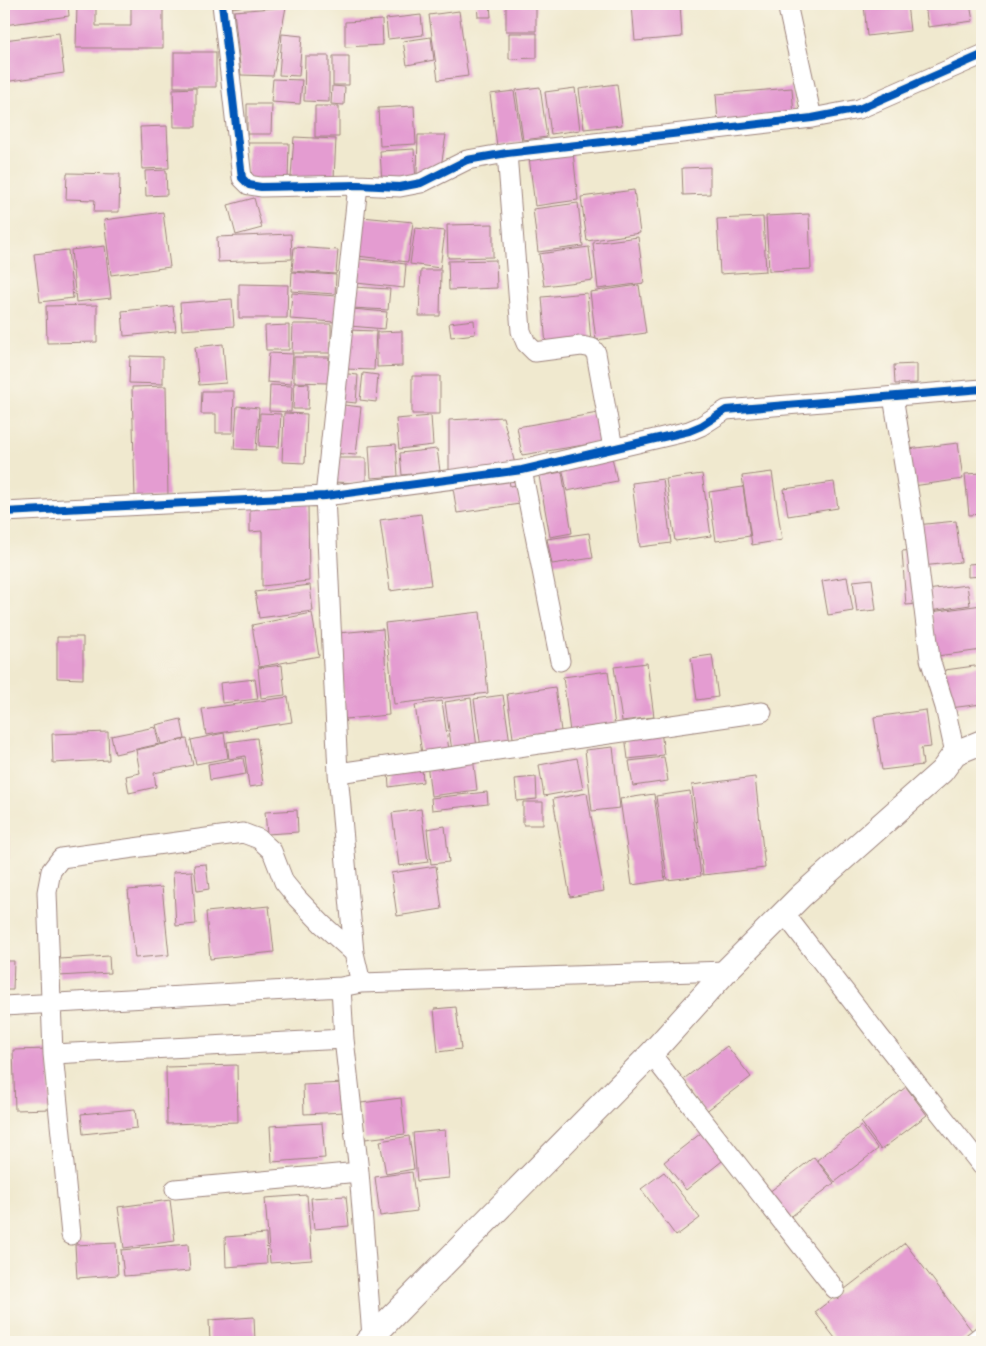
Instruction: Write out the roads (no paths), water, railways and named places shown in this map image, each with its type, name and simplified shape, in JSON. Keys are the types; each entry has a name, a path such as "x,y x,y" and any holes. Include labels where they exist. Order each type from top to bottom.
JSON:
{"street":[{"path":"222,4 242,178 249,185 261,187 400,186 421,183 468,160 507,153 812,118 860,109 982,55"},
{"path":"787,4 812,118"},
{"path":"507,153 521,331 526,343 535,352 581,346 592,348 596,353 613,448"},
{"path":"358,185 325,496 338,773 354,953 362,983"},
{"path":"4,512 325,496 522,470 689,431 701,426 726,410 982,389"},
{"path":"893,396 914,527 930,659 945,707 955,754"},
{"path":"522,470 560,661"},
{"path":"338,773 762,712"},
{"path":"370,1339 651,1054 726,971 801,896 942,772 955,754 982,742"},
{"path":"71,1235 53,1054 47,892 51,871 61,858 243,833 259,839 272,851 284,882 322,924 354,953"},
{"path":"784,913 982,1166"},
{"path":"4,1006 341,987 362,983 726,971"},
{"path":"341,987 344,1039 359,1172 370,1339"},
{"path":"53,1054 344,1039"},
{"path":"651,1054 835,1289"},
{"path":"175,1189 359,1172"},
{"path":"974,1342 982,1335"}]}
